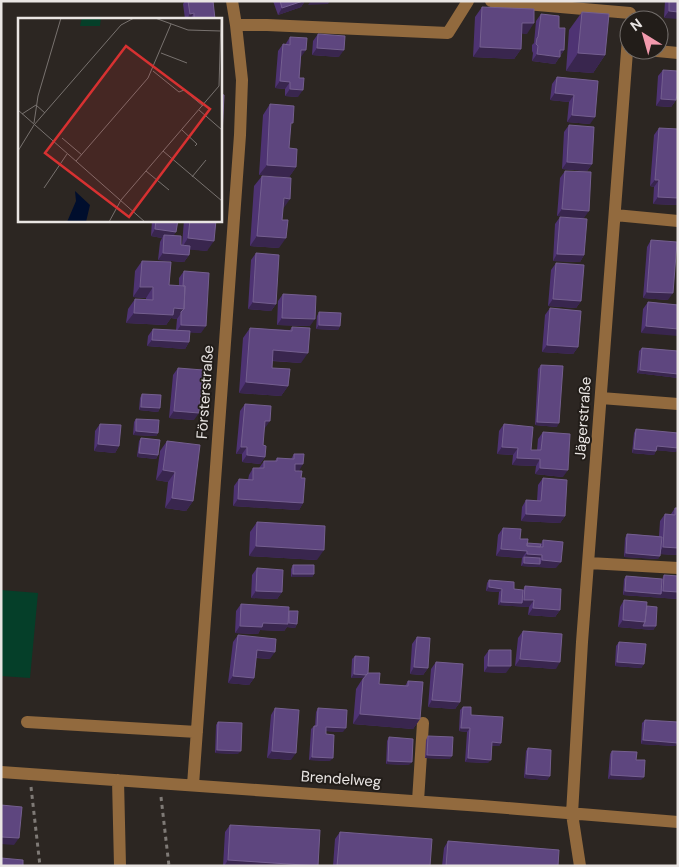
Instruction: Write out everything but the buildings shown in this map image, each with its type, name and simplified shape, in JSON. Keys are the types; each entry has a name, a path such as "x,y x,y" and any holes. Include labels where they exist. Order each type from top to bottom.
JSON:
{"street":[{"name":"Försterstraße","path":"193,785 240,135 242,80 232,1"},
{"path":"236,25 448,33 468,1"},
{"path":"491,1 619,14"},
{"name":"Jägerstraße","path":"580,866 572,814 588,563 627,60"},
{"path":"615,214 678,221"},
{"path":"601,398 678,404"},
{"path":"588,563 678,568"},
{"path":"27,722 197,732"},
{"path":"418,801 423,723"},
{"name":"Brendelweg","path":"1,772 418,801 678,822"},
{"path":"118,780 120,866"}],"path":[{"path":"30,775 40,866"},
{"path":"160,784 169,866"}],"green space":[{"path":"1,590 38,593 30,678 1,676"}]}
